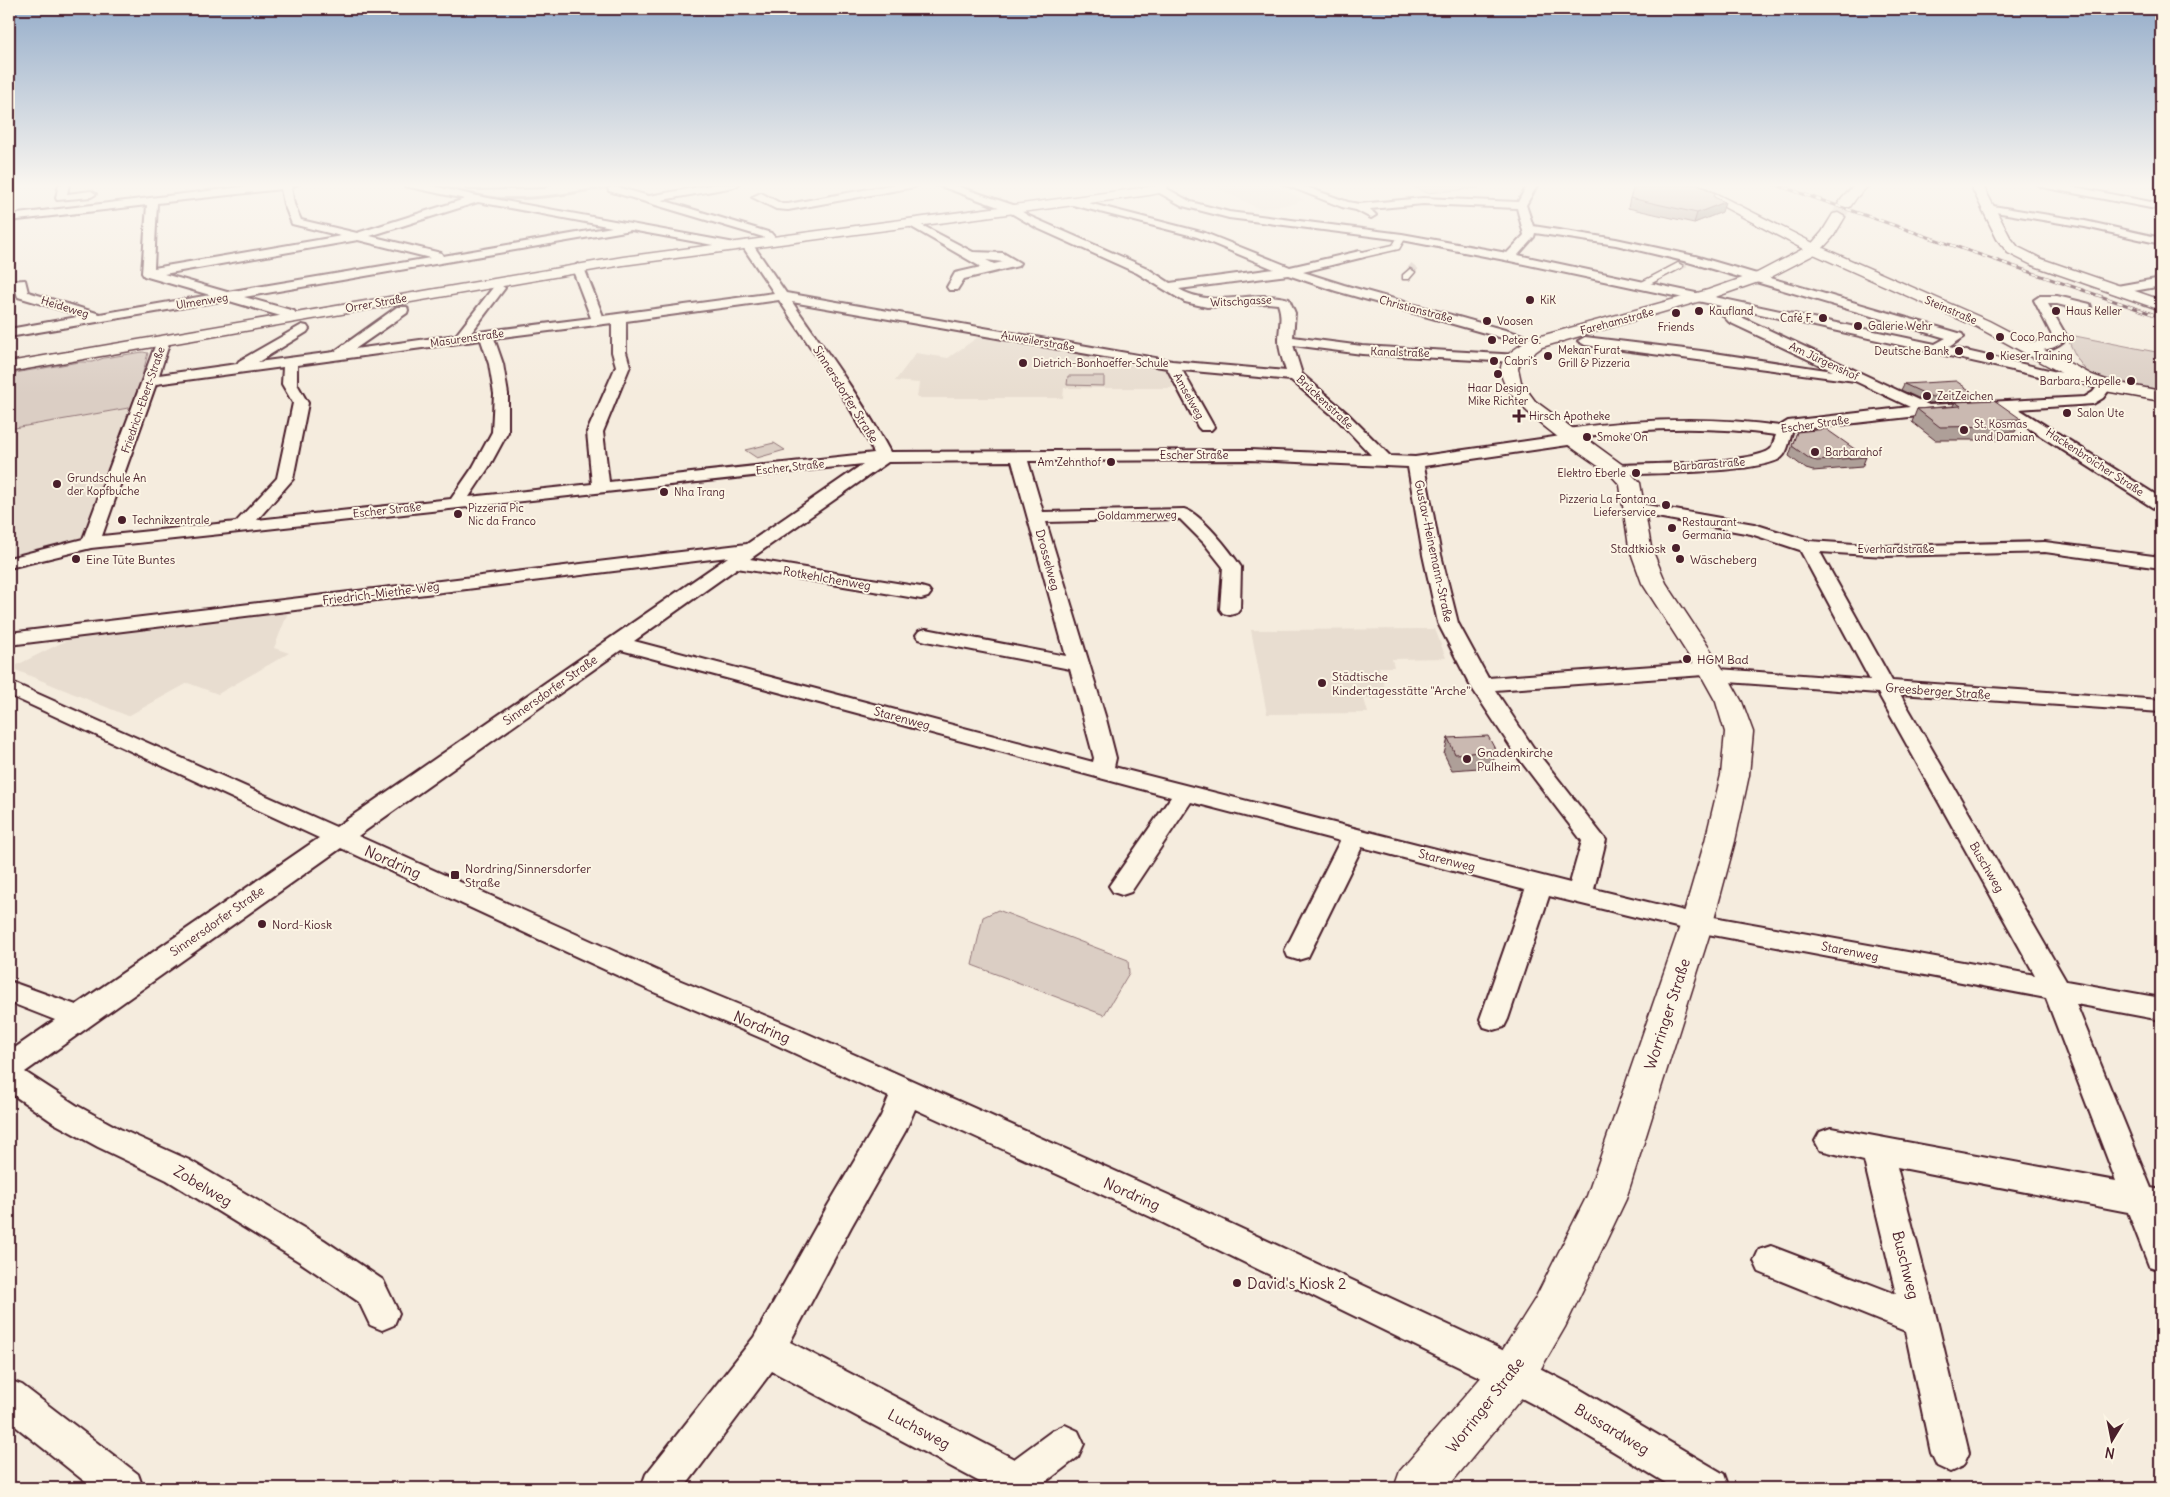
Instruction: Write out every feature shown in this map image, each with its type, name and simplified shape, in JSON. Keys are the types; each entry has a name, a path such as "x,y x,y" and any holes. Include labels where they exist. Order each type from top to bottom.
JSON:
{"street":[{"path":"148,273 149,254"},
{"path":"148,273 259,254"},
{"path":"430,254 448,258"},
{"name":"Ulmenweg","path":"9,333 230,297 473,254"},
{"name":"Orrer Straße","path":"9,367 163,341 297,323 578,268 678,254"},
{"name":"Sinnersdorfer Straße","path":"9,1068 884,456 869,427 845,389 782,296 748,254"},
{"path":"968,254 992,268"},
{"name":"Witschgasse","path":"1105,254 1169,286 1176,293 1204,303 1219,304 1275,299 1284,302"},
{"name":"Christianstraße","path":"1247,254 1289,271 1340,288 1536,344"},
{"path":"1169,286 1289,271 1365,254"},
{"path":"1489,254 1641,285 2057,376 2086,379"},
{"path":"1510,258 1514,254"},
{"path":"1655,254 1685,263 1756,278 1957,336 1937,349"},
{"name":"Farehamstraße","path":"1514,358 1536,344 1697,298 1756,278 1804,254"},
{"name":"Steinstraße","path":"1825,254 1983,324 2086,379 2105,386 2161,396"},
{"path":"2021,254 2037,262 2161,304"},
{"path":"953,287 959,276 1014,263 1003,257 972,256"},
{"path":"1641,285 1685,263"},
{"path":"578,268 598,320"},
{"path":"148,273 289,314 297,323 237,368"},
{"name":"Heideweg","path":"9,285 21,283 22,294 101,318"},
{"path":"2117,290 2156,283 2161,284"},
{"path":"460,339 499,288"},
{"name":"Masurenstraße","path":"152,380 782,296"},
{"name":"Auweilerstraße","path":"782,296 1172,365 1295,376"},
{"path":"2027,346 2047,344 2057,341 2060,337 2040,300 2057,300 2085,308"},
{"name":"Brückenstraße","path":"1284,302 1288,313 1286,340 1288,356 1295,376 1342,416 1387,462"},
{"path":"338,355 402,310"},
{"name":"Am Jürgenshof","path":"1723,310 1734,319 1927,410"},
{"path":"601,487 596,432 623,366 620,352 619,318"},
{"path":"457,502 481,467 500,432 501,394 496,364 486,335"},
{"name":"Kanalstraße","path":"1286,340 1362,350 1514,358"},
{"name":"Friedrich-Ebert-Straße","path":"91,542 104,512 152,380 163,341"},
{"path":"1585,341 1702,355 1844,377 1859,377"},
{"name":"Worringer Straße","path":"1417,1488 1513,1374 1550,1313 1606,1199 1697,923 1720,841 1735,775 1739,732 1729,702 1712,672 1654,583 1640,547 1630,483 1617,470 1529,405 1517,392 1511,379 1510,367 1514,358"},
{"path":"241,527 285,479 301,403 290,387 287,378 292,361"},
{"name":"Amselweg","path":"1172,365 1206,427"},
{"name":"Escher Straße","path":"9,563 91,542 884,456 1250,455 1415,462 1571,437 1595,430 1678,425 1764,428 1784,431 1788,426 1927,410 2088,401 2098,395 2105,386"},
{"name":"Hackenbroicher Straße","path":"2002,405 2161,505"},
{"name":"Barbarastraße","path":"1617,470 1729,464 1764,459 1773,455 1780,448 1784,431"},
{"name":"Drosselweg","path":"1018,456 1037,517 1060,605 1080,665 1105,758 1100,771"},
{"name":"Gustav-Heinemann-Straße","path":"1415,462 1432,555 1448,623 1481,685 1525,752 1594,840 1580,895"},
{"name":"Everhardstraße","path":"1635,508 1754,529 1807,546 1885,551 2045,547 2161,562"},
{"name":"Goldammerweg","path":"1037,517 1184,514 1210,539 1232,567 1230,610"},
{"name":"Buschweg","path":"1807,546 1887,687 1931,770 2057,990 2150,1202 2161,1255"},
{"name":"Friedrich-Miethe-Weg","path":"9,638 753,548"},
{"name":"Rotkehlchenweg","path":"733,562 921,593"},
{"path":"926,635 1080,665"},
{"name":"Starenweg","path":"618,643 1100,771 1580,895 1697,923 2161,1009"},
{"name":"Greesberger Straße","path":"1481,685 1712,672 1887,687 2161,706"},
{"name":"Nordring","path":"9,687 337,837 1162,1207 1513,1374"},
{"path":"1122,886 1185,792"},
{"path":"1298,950 1355,836"},
{"path":"1494,1018 1540,884"},
{"path":"9,991 79,1018"},
{"name":"Zobelweg","path":"9,1077 65,1114 109,1138 178,1170 312,1251 370,1291 382,1313"},
{"path":"660,1488 767,1349 838,1217 895,1121 906,1092"},
{"path":"1831,1141 2150,1202"},
{"name":"Buschweg","path":"1877,1151 1920,1320 1950,1454"},
{"name":"Buschweg","path":"1771,1260 1920,1320"},
{"name":"Luchsweg","path":"767,1349 1016,1481 1065,1444"},
{"name":"Bussardweg","path":"1513,1374 1563,1400 1710,1488"},
{"path":"9,1398 124,1488"}],"shaded area":[{"path":"2065,334 2161,353 2161,391 2109,381 2090,373 2078,360"},
{"name":"Dietrich-Bonhoeffer-Schule","path":"981,335 1167,368 1173,386 1171,388 1064,388 1063,398 917,398 919,383 895,381 916,353 948,358"},
{"path":"143,352 148,353 134,407 9,429 9,374 79,362 92,362 104,358"},
{"path":"1068,376 1104,376 1104,386 1067,385"},
{"name":"Grundschule An der Kopfbuche","path":"134,407 83,539 9,557 9,429"},
{"path":"774,443 785,450 757,458 745,450"},
{"path":"289,610 274,648 289,653 218,694 188,683 128,716 11,668 75,636"},
{"name":"Städtische Kindertagesstätte \"Arche\"","path":"1435,629 1446,658 1392,659 1394,667 1379,667 1388,699 1364,699 1368,713 1267,714 1251,630"},
{"path":"998,910 1128,960 1129,973 1104,1015 972,965 983,917"}],"building":[{"path":"1956,381 1975,394 1932,397 1904,384"},
{"path":"1994,400 2021,419 1991,420 2007,426 1940,427 1917,409 1961,406 1955,402"},
{"path":"1826,429 1866,457 1817,461 1810,459 1792,446 1797,432"},
{"path":"1488,736 1496,751 1455,754 1448,738"}],"tunnel":[{"path":"1678,266 1686,263"},
{"path":"1410,272 1415,266"}],"railway":[{"path":"1977,254 2161,317"}],"place":[{"name":"KiK","path":"1530,300"},
{"name":"Kaufland","path":"1699,311"},
{"name":"Haus Keller","path":"2056,311"},
{"name":"Friends","path":"1676,313"},
{"name":"Café F.","path":"1823,318"},
{"name":"Voosen","path":"1487,321"},
{"name":"Galerie Wehr","path":"1858,326"},
{"name":"Coco Pancho","path":"2000,337"},
{"name":"Peter G.","path":"1492,340"},
{"name":"Deutsche Bank","path":"1959,351"},
{"name":"Mekan Furat Grill & Pizzeria","path":"1548,356"},
{"name":"Kieser Training","path":"1990,356"},
{"name":"Cabri's","path":"1494,361"},
{"name":"Dietrich-Bonhoeffer-Schule","path":"1023,363"},
{"name":"Haar Design Mike Richter","path":"1498,374"},
{"name":"Barbara-Kapelle","path":"2131,381"},
{"name":"ZeitZeichen","path":"1927,396"},
{"name":"Salon Ute","path":"2067,413"},
{"name":"Hirsch Apotheke","path":"1519,416"},
{"name":"St. Kosmas und Damian","path":"1964,430"},
{"name":"Smoke On","path":"1587,437"},
{"name":"Barbarahof","path":"1815,452"},
{"name":"Am Zehnthof","path":"1111,462"},
{"name":"Elektro Eberle","path":"1636,473"},
{"name":"Grundschule An der Kopfbuche","path":"57,484"},
{"name":"Nha Trang","path":"664,492"},
{"name":"Pizzeria La Fontana Lieferservice","path":"1666,505"},
{"name":"Pizzeria Pic Nic da Franco","path":"458,514"},
{"name":"Technikzentrale","path":"122,520"},
{"name":"Restaurant Germania","path":"1672,528"},
{"name":"Stadtkiosk","path":"1676,548"},
{"name":"Eine Tüte Buntes","path":"76,559"},
{"name":"Wäscheberg","path":"1680,559"},
{"name":"HGM Bad","path":"1687,659"},
{"name":"Städtische Kindertagesstätte \"Arche\"","path":"1322,683"},
{"name":"Gnadenkirche Pulheim","path":"1467,759"},
{"name":"Nordring/Sinnersdorfer Straße","path":"455,875"},
{"name":"Nord-Kiosk","path":"262,924"},
{"name":"David's Kiosk 2","path":"1237,1283"}]}
